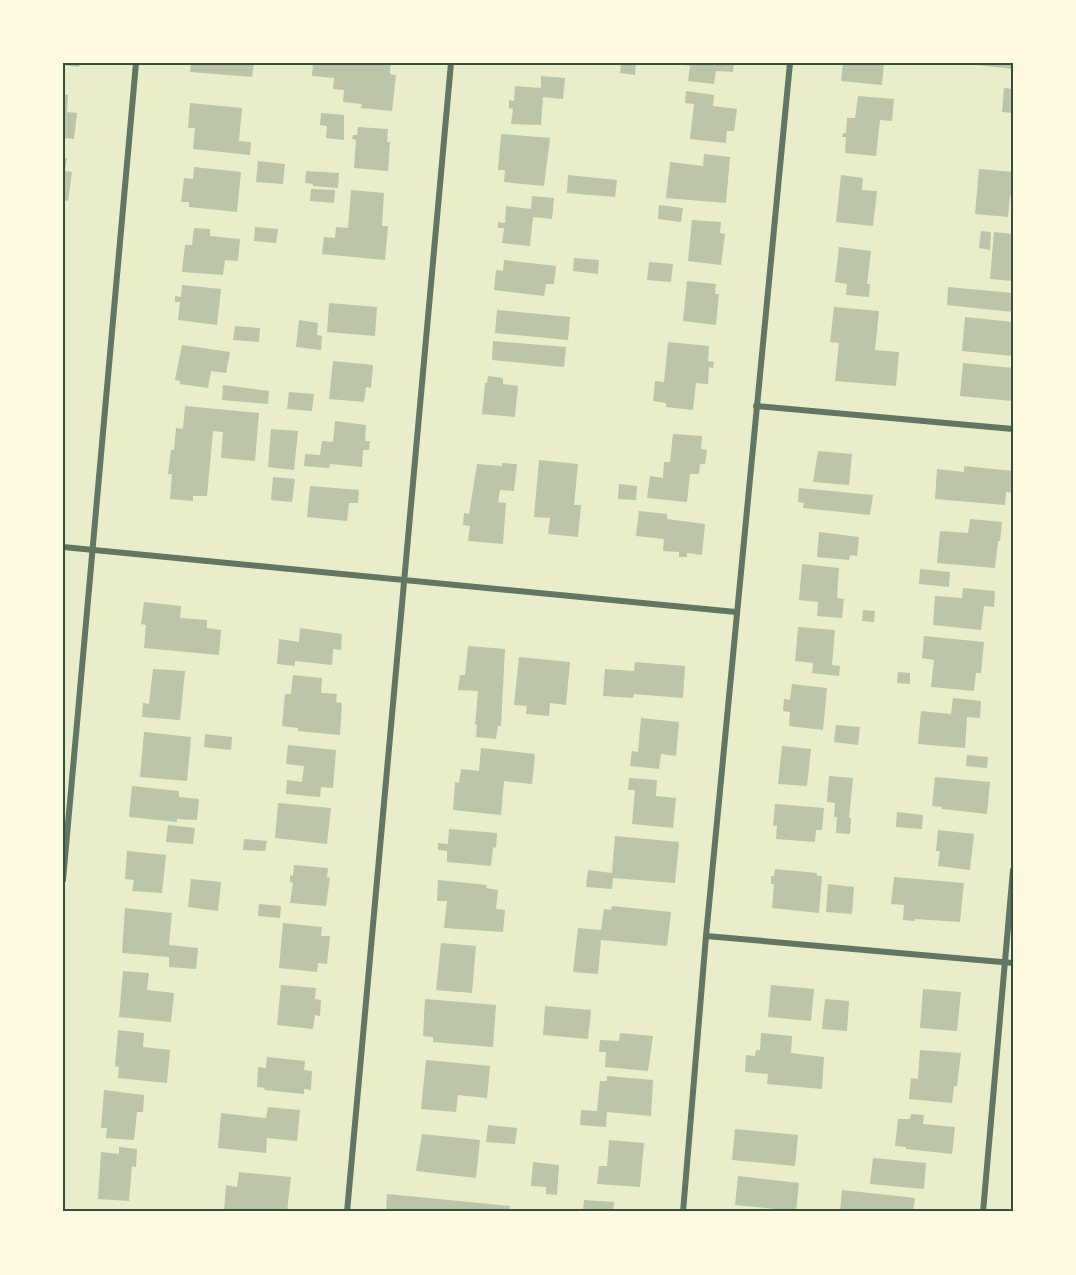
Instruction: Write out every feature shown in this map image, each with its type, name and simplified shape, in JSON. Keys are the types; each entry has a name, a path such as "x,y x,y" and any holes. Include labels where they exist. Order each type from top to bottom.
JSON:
{"street":[{"path":"63,880 136,63"},
{"path":"346,1212 452,63"},
{"path":"683,1212 736,612 790,63"},
{"path":"756,406 1013,429"},
{"path":"63,547 736,612"},
{"path":"982,1212 1013,870"},
{"path":"706,936 1013,963"}],"building":[{"path":"63,63 80,63 79,67 63,65"},
{"path":"191,63 254,63 252,77 190,72"},
{"path":"313,63 391,63 390,74 396,75 392,111 361,108 362,104 343,102 344,90 333,89 334,78 312,76"},
{"path":"621,63 636,63 635,75 620,73"},
{"path":"675,63 734,63 733,72 716,71 714,84 688,81 690,66"},
{"path":"843,63 884,63 882,85 841,81"},
{"path":"977,63 1013,63 1013,69 977,65"},
{"path":"541,76 565,78 563,99 543,97 541,125 511,124 513,109 509,108 509,100 514,101 515,86 541,88"},
{"path":"1004,88 1013,89 1013,113 1002,112"},
{"path":"686,91 714,95 713,106 737,109 734,131 727,131 726,143 690,139 694,104 685,103"},
{"path":"63,94 68,95 67,112 77,113 74,139 63,138"},
{"path":"858,96 894,99 892,121 880,120 876,156 845,153 846,137 842,137 843,133 846,133 847,118 855,118"},
{"path":"190,103 242,108 239,141 251,142 250,155 193,149 195,128 188,128"},
{"path":"321,113 344,115 344,140 326,138 327,126 320,125"},
{"path":"358,127 388,129 387,142 390,142 388,171 354,168 356,140 352,139 353,135 357,135"},
{"path":"501,134 550,138 544,186 504,182 505,170 498,170"},
{"path":"704,154 730,157 726,203 666,198 670,162 703,166"},
{"path":"63,158 67,158 65,171 72,172 68,201 63,200"},
{"path":"258,161 285,164 283,184 256,182"},
{"path":"194,167 241,172 237,212 189,207 189,202 181,202 184,178 193,179"},
{"path":"979,169 1013,172 1013,197 1010,196 1008,217 975,214"},
{"path":"306,171 339,173 338,188 305,183"},
{"path":"568,175 617,180 615,197 567,193"},
{"path":"841,175 863,178 862,190 877,191 873,226 836,222"},
{"path":"311,189 335,190 334,203 310,201"},
{"path":"351,190 384,193 382,226 388,226 385,260 322,254 324,237 335,238 336,227 348,228"},
{"path":"532,196 554,198 552,219 533,217 530,246 502,243 504,228 498,228 498,222 505,223 506,206 531,209"},
{"path":"659,205 683,208 681,222 658,219"},
{"path":"692,220 721,222 720,233 725,234 721,265 688,261"},
{"path":"255,227 278,229 276,243 254,241"},
{"path":"194,228 210,229 210,236 240,239 238,261 225,260 223,275 182,272 185,245 192,245"},
{"path":"981,231 991,232 990,250 979,248"},
{"path":"994,232 1013,234 1013,281 990,279"},
{"path":"839,247 871,251 867,284 870,284 869,297 846,295 847,284 835,282"},
{"path":"574,258 599,260 598,274 573,271"},
{"path":"504,260 556,266 554,284 546,284 544,296 494,290 496,270 503,271"},
{"path":"649,262 673,264 671,282 647,280"},
{"path":"687,281 716,284 715,294 719,294 716,325 683,321"},
{"path":"182,285 221,289 217,325 178,320 180,302 175,302 175,296 181,297"},
{"path":"948,287 1013,293 1013,312 947,305"},
{"path":"329,303 377,307 375,336 327,332"},
{"path":"834,307 879,311 875,350 899,352 896,386 835,381 839,343 830,342"},
{"path":"497,310 570,317 568,340 495,333"},
{"path":"965,317 1013,322 1013,356 962,351"},
{"path":"299,320 318,323 317,335 322,336 321,350 296,347"},
{"path":"235,326 260,328 259,342 233,340"},
{"path":"493,341 566,347 564,367 492,360"},
{"path":"668,342 709,346 708,361 714,362 713,368 709,367 708,384 696,383 693,410 666,407 666,403 653,401 655,381 664,382"},
{"path":"182,345 230,352 226,373 211,371 208,388 180,384 180,381 175,380"},
{"path":"333,361 373,365 371,388 366,387 364,402 329,399"},
{"path":"963,363 1013,368 1012,401 960,396"},
{"path":"488,376 503,378 503,384 518,386 515,417 482,414 485,383 487,383"},
{"path":"223,385 269,391 268,404 222,400"},
{"path":"289,392 314,394 312,411 287,409"},
{"path":"185,406 259,413 255,461 221,458 223,432 213,431 207,496 193,496 193,501 170,499 172,474 168,474 171,450 174,450 176,428 183,429"},
{"path":"335,421 366,425 365,441 370,441 369,450 363,450 362,467 330,464 329,468 304,466 305,454 320,455 322,441 333,442"},
{"path":"271,429 298,431 294,470 268,467"},
{"path":"673,434 702,436 701,449 707,450 705,464 700,464 699,474 690,474 687,502 647,498 650,476 663,478 664,462 670,462"},
{"path":"818,451 852,454 849,485 813,482"},
{"path":"539,460 578,464 574,505 581,505 578,537 548,534 550,518 534,517"},
{"path":"502,463 517,464 514,491 500,490 498,502 506,503 503,544 468,541 470,526 463,525 464,513 469,514 477,464 502,466"},
{"path":"964,466 1013,471 1013,493 1006,492 1005,505 935,499 937,469 964,472"},
{"path":"273,477 295,479 292,502 271,500"},
{"path":"619,484 637,486 636,500 618,499"},
{"path":"310,486 359,490 358,503 349,503 347,521 307,517"},
{"path":"799,488 873,495 870,515 803,508 804,503 798,502"},
{"path":"639,511 667,514 667,519 705,524 702,555 687,553 687,557 679,557 679,552 663,551 664,539 636,536"},
{"path":"970,519 1002,522 995,568 937,563 940,531 968,533"},
{"path":"819,532 859,537 857,556 850,555 849,560 817,557"},
{"path":"802,564 839,568 837,598 844,599 842,618 817,616 818,602 799,600"},
{"path":"920,569 950,572 949,587 919,584"},
{"path":"963,588 995,591 994,607 984,606 981,630 933,625 935,596 962,598"},
{"path":"144,602 181,606 180,618 207,620 207,628 221,630 219,655 144,648 146,625 141,624"},
{"path":"863,610 875,611 874,622 862,621"},
{"path":"798,627 835,630 832,665 840,666 839,676 812,673 813,663 795,661"},
{"path":"300,628 342,634 341,650 333,649 332,665 295,661 295,666 277,664 279,639 299,642"},
{"path":"924,636 984,642 981,673 976,673 974,691 931,687 934,660 922,658"},
{"path":"468,646 505,649 501,726 498,726 496,739 476,737 478,691 458,690 460,675 465,675"},
{"path":"519,657 570,662 566,705 550,703 549,716 526,714 527,706 514,705"},
{"path":"635,662 685,666 683,698 634,694 633,698 603,696 605,669 634,671"},
{"path":"153,669 185,671 180,720 142,717 143,703 149,704"},
{"path":"898,672 910,673 910,684 897,683"},
{"path":"293,675 322,678 321,693 337,694 336,702 342,703 340,735 298,731 298,728 282,726 285,694 291,694"},
{"path":"792,684 827,688 823,730 789,726 790,712 783,711 784,699 790,700"},
{"path":"953,698 981,701 980,718 967,717 965,748 918,744 921,711 951,714"},
{"path":"641,718 679,722 676,756 661,754 659,769 630,766 632,751 638,752"},
{"path":"836,725 860,727 858,745 834,742"},
{"path":"144,732 191,737 187,781 140,777"},
{"path":"205,734 232,737 231,750 204,747"},
{"path":"288,745 336,750 333,788 321,787 320,797 286,794 287,780 302,782 304,766 286,764"},
{"path":"782,746 811,749 807,786 778,784"},
{"path":"481,748 535,754 532,784 504,781 501,815 453,810 455,782 459,783 461,769 479,771"},
{"path":"967,755 988,757 987,768 966,766"},
{"path":"829,776 853,778 849,818 851,818 850,834 836,833 835,803 827,802"},
{"path":"935,777 990,782 987,814 932,806"},
{"path":"629,778 657,780 656,796 676,798 673,828 632,824 635,790 628,790"},
{"path":"132,786 179,791 179,797 199,799 197,820 177,819 177,822 129,817"},
{"path":"278,803 331,808 327,844 275,838"},
{"path":"775,804 824,808 822,830 816,830 815,842 776,839 777,825 773,826"},
{"path":"897,812 923,815 922,829 896,827"},
{"path":"168,825 195,828 193,844 166,842"},
{"path":"449,829 497,833 491,866 447,862 447,851 438,850 438,843 448,844"},
{"path":"938,830 974,834 970,870 938,866 940,851 936,851"},
{"path":"615,836 679,842 675,883 613,878 612,889 586,887 588,870 612,873"},
{"path":"244,839 267,841 265,851 243,850"},
{"path":"127,851 166,855 162,893 132,891 134,880 125,879"},
{"path":"294,865 328,868 327,878 330,877 326,906 290,903 293,883 290,882 290,875 293,876"},
{"path":"775,869 817,873 817,876 822,876 819,913 772,908 774,884 771,884 771,876 774,876"},
{"path":"894,877 964,883 960,922 903,920 904,905 891,904"},
{"path":"191,879 221,882 218,911 188,907"},
{"path":"438,880 487,885 486,888 498,890 496,909 505,910 503,932 444,928 447,901 437,901"},
{"path":"828,884 854,887 852,914 826,912"},
{"path":"259,904 281,906 280,918 258,916"},
{"path":"612,906 671,912 667,946 601,940 598,974 573,972 578,928 601,930 604,909 611,910"},
{"path":"125,908 172,913 169,945 198,948 196,969 169,967 169,957 122,953"},
{"path":"283,923 322,927 321,936 330,936 327,964 318,963 317,972 279,968"},
{"path":"441,943 476,946 472,993 436,990"},
{"path":"123,971 149,973 147,990 174,993 171,1022 119,1017"},
{"path":"281,985 316,988 315,999 321,1000 320,1016 315,1015 313,1029 277,1025"},
{"path":"771,985 814,989 811,1021 768,1017"},
{"path":"923,989 961,992 957,1031 920,1028"},
{"path":"425,999 496,1005 493,1047 433,1042 433,1037 423,1036"},
{"path":"825,999 849,1001 847,1031 822,1029"},
{"path":"545,1006 591,1010 588,1039 543,1035"},
{"path":"118,1030 144,1033 143,1047 170,1050 167,1083 118,1078 119,1067 115,1066"},
{"path":"620,1033 653,1036 648,1071 605,1067 606,1052 599,1052 600,1040 619,1041"},
{"path":"761,1033 792,1036 791,1053 824,1057 822,1089 767,1084 768,1074 745,1072 746,1055 755,1056 756,1050 760,1050"},
{"path":"920,1050 961,1053 957,1086 954,1086 952,1103 909,1099 911,1078 918,1079"},
{"path":"267,1057 305,1061 304,1070 312,1071 311,1090 304,1089 304,1094 264,1090 265,1088 257,1087 258,1067 266,1068"},
{"path":"426,1060 490,1066 487,1098 458,1095 456,1112 421,1109"},
{"path":"607,1076 653,1080 651,1116 607,1112 606,1127 580,1125 581,1110 597,1111 600,1081 607,1081"},
{"path":"104,1090 144,1095 143,1112 137,1112 134,1140 106,1138 107,1128 101,1128"},
{"path":"268,1107 300,1110 297,1141 267,1138 266,1153 218,1148 221,1113 266,1118"},
{"path":"911,1114 924,1115 923,1124 955,1127 952,1154 895,1146 898,1119 910,1119"},
{"path":"488,1125 517,1128 515,1144 486,1142"},
{"path":"735,1129 798,1135 795,1166 732,1160"},
{"path":"422,1134 480,1140 476,1178 416,1171"},
{"path":"609,1140 644,1143 640,1187 597,1184 599,1166 607,1166"},
{"path":"119,1147 137,1149 136,1167 132,1166 129,1201 98,1199 101,1152 119,1154"},
{"path":"873,1158 926,1163 924,1189 870,1184"},
{"path":"533,1162 559,1165 557,1195 546,1194 546,1187 531,1186"},
{"path":"239,1172 291,1177 287,1212 224,1212 226,1185 237,1187"},
{"path":"738,1176 799,1183 796,1211 735,1205"},
{"path":"842,1190 915,1198 913,1212 840,1212"},
{"path":"387,1194 510,1206 509,1212 386,1212"},
{"path":"584,1200 614,1202 613,1212 583,1212"}]}
